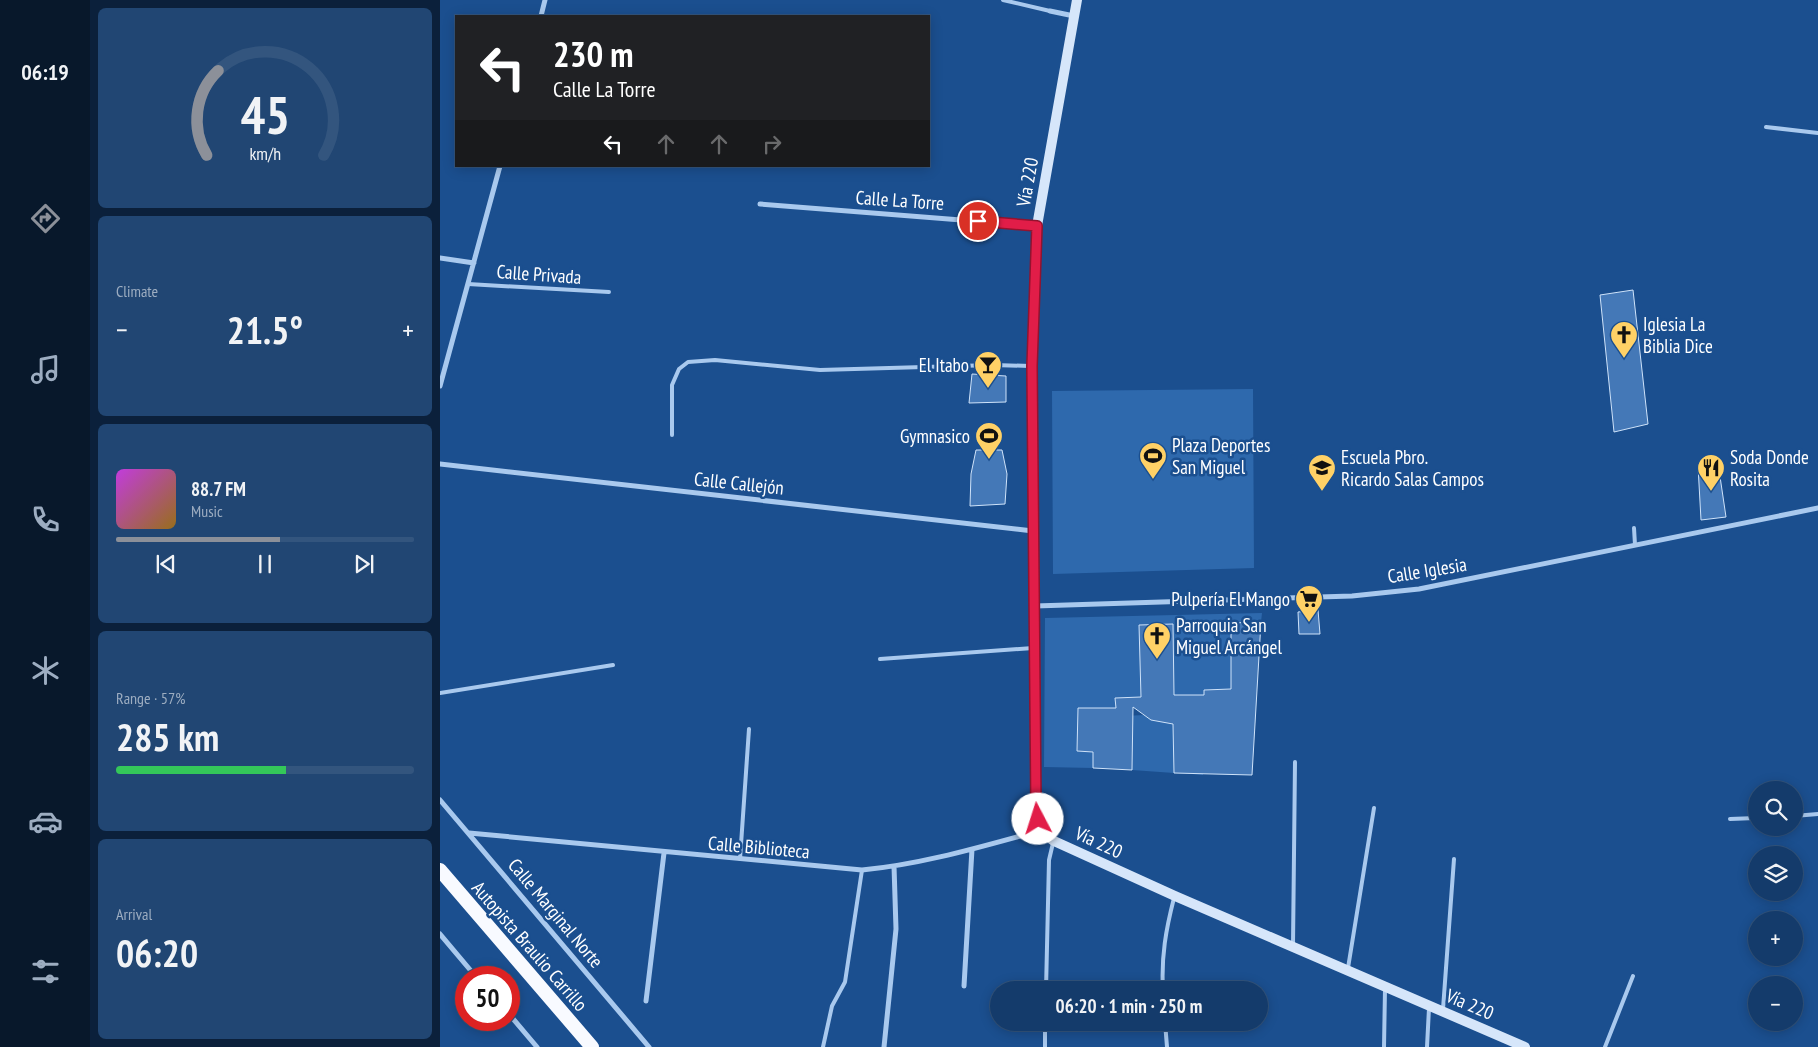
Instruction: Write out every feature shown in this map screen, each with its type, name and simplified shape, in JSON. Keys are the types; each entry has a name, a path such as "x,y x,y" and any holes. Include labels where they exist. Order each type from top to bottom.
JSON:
{"highway":[{"name":"Autopista Braulio Carrillo","path":"440,870 592,1047"}],"main road":[{"name":"Vía 220","path":"1077,0 1037,226 1032,366 1036,806 1042,830 1045,835 1054,841 1175,896 1525,1047"}],"street":[{"path":"541,15 545,0"},
{"path":"1050,11 1074,16"},
{"path":"440,386 500,167"},
{"name":"Calle La Torre","path":"760,204 1037,226"},
{"path":"440,258 474,263"},
{"name":"Calle Callejón","path":"440,464 1034,531"},
{"name":"Calle Iglesia","path":"1035,606 1352,596 1419,589 1818,508"},
{"name":"Calle Marginal Norte","path":"440,800 648,1047"},
{"name":"Calle Biblioteca","path":"469,833 664,853 862,870 894,866 972,849 1042,830"},
{"path":"964,986 972,849"},
{"path":"646,1001 664,853"},
{"path":"884,1047 896,929 894,866"},
{"path":"440,934 467,966"},
{"path":"520,1027 536,1047"}],"lane":[{"path":"1003,0 1050,11"},
{"path":"1766,127 1818,133"},
{"name":"Calle Privada","path":"468,284 609,292"},
{"path":"672,435 672,385 679,368 688,362 715,360 820,370 993,365 1032,366"},
{"path":"1634,528 1635,545"},
{"path":"880,659 1035,648"},
{"path":"440,693 613,665"},
{"path":"740,860 749,729"},
{"path":"1293,947 1295,762"},
{"path":"1348,970 1374,808"},
{"path":"1803,815 1818,814"},
{"path":"1730,820 1748,819"},
{"path":"1046,981 1049,860 1054,841"},
{"path":"1443,1012 1454,859"},
{"path":"823,1047 832,1006 844,982 862,870"},
{"path":"1162,981 1161,962 1166,930 1175,896"},
{"path":"1605,1047 1634,976"},
{"path":"1384,1047 1385,986"},
{"path":"1427,1047 1429,1006"},
{"path":"1045,1031 1045,1047"},
{"path":"1166,1031 1167,1047"}],"shaded area":[{"name":"Plaza Deportes San Miguel","path":"1253,389 1254,568 1053,574 1052,391"},
{"path":"1262,613 1261,622 1231,624 1231,676 1258,677 1257,688 1204,690 1203,775 1192,774 1192,714 1199,695 1174,695 1172,624 1140,625 1141,697 1116,698 1116,708 1078,708 1077,751 1093,752 1093,768 1044,767 1045,618"},
{"path":"1144,715 1158,721 1173,715 1174,773 1132,770 1133,730 1124,716"}],"building":[{"name":"Iglesia La Biblia Dice","path":"1633,290 1648,424 1614,432 1600,295"},
{"name":"El Itabo","path":"972,374 1006,376 1006,402 969,403"},
{"path":"976,450 1002,450 1007,474 1005,504 970,506 971,474"},
{"name":"Soda Donde Rosita","path":"1718,463 1726,517 1701,520 1698,466"},
{"name":"Pulpería El Mango","path":"1318,610 1320,634 1299,634 1298,612"},
{"path":"1261,622 1252,775 1174,773 1173,724 1151,720 1133,707 1132,770 1093,768 1093,752 1077,751 1078,708 1116,708 1115,698 1141,697 1139,625 1173,624 1174,695 1204,695 1204,690 1231,689 1231,623"}],"place":[{"name":"Iglesia La Biblia Dice","path":"1624,359"},
{"name":"El Itabo","path":"988,389"},
{"name":"Gymnasico","path":"989,460"},
{"name":"Plaza Deportes San Miguel","path":"1153,480"},
{"name":"Escuela Pbro. Ricardo Salas Campos","path":"1322,492"},
{"name":"Soda Donde Rosita","path":"1711,492"},
{"name":"Pulpería El Mango","path":"1309,623"},
{"name":"Parroquia San Miguel Arcángel","path":"1157,660"}],"route":[{"path":"978,221 1037,226 1032,366 1036,806 1038,819"}]}
